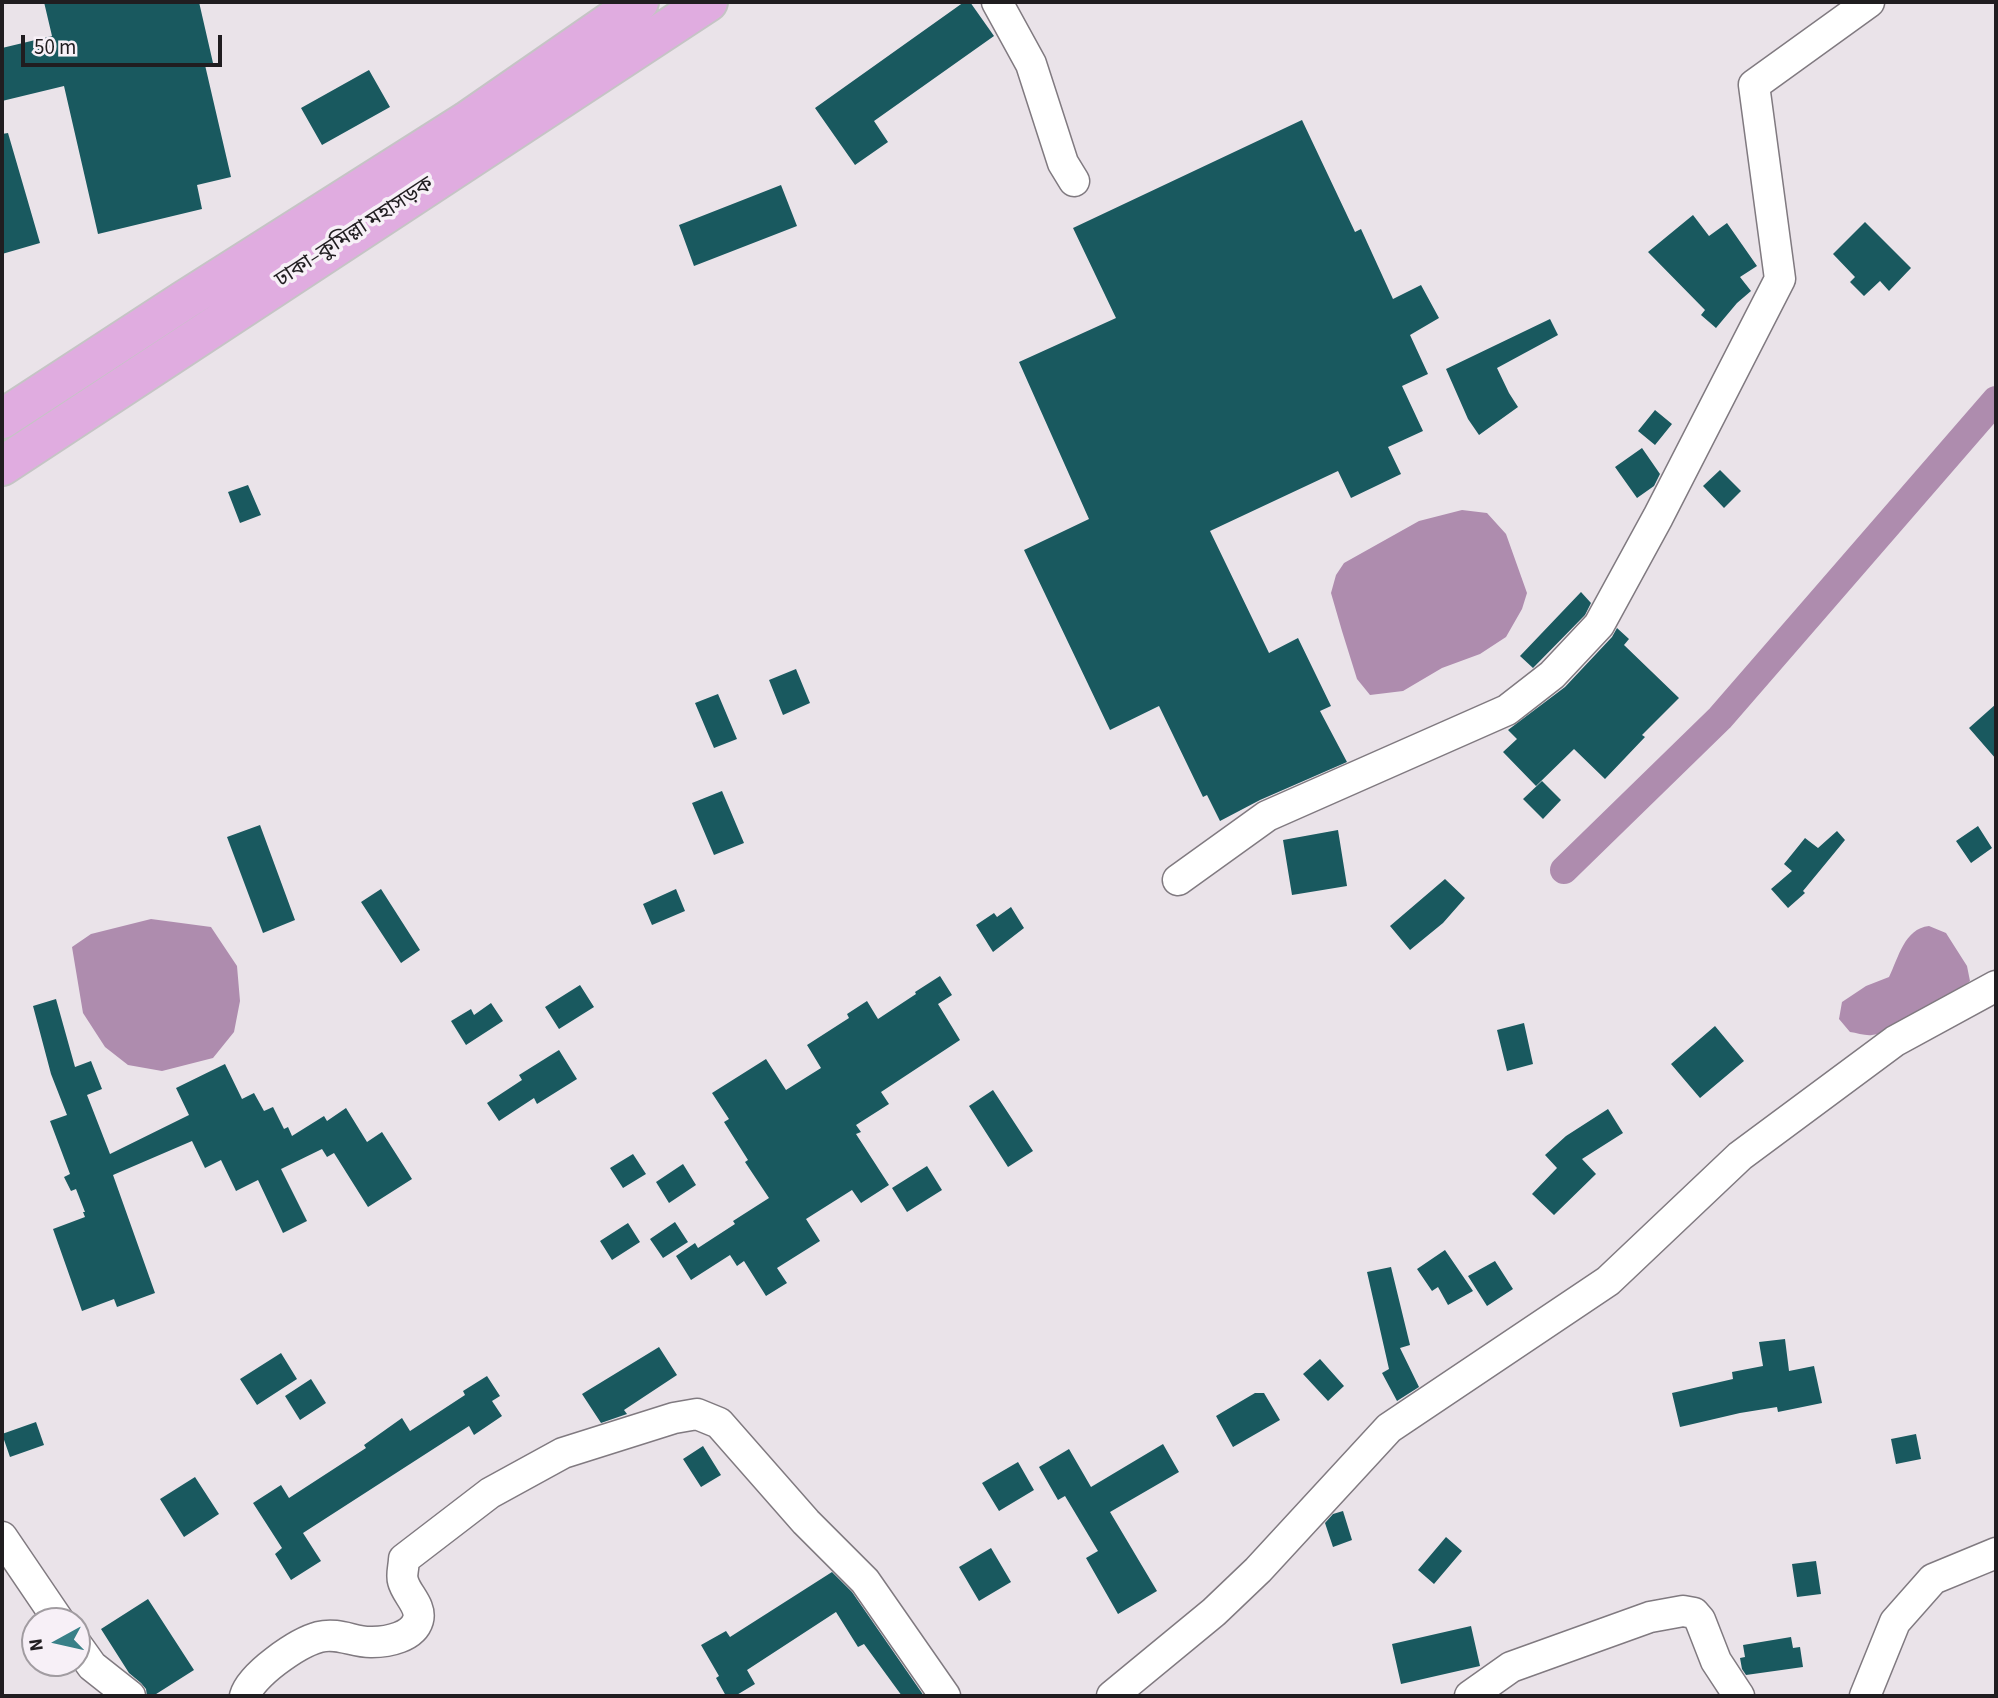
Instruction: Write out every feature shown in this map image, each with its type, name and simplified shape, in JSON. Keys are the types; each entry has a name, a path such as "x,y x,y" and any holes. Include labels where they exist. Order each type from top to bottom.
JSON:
{"highway":[{"name":"ঢাকা–কুমিল্লা মহাসড়ক","path":"2,419 467,121 639,2"},
{"name":"ঢাকা–কুমিল্লা মহাসড়ক","path":"2,466 709,2"}],"street":[{"path":"997,2 1031,65 1063,163 1074,181"},
{"path":"1178,880 1267,816 1507,710 1552,675 1599,625 1658,517 1780,279 1754,85 1869,2"},
{"path":"1112,1696 1214,1612 1258,1570 1389,1428 1608,1282 1741,1156 1895,1041 1996,986"},
{"path":"245,1696 261,1671 319,1637 347,1636 371,1642 403,1636 413,1630 419,1618 416,1606 402,1580 404,1559 490,1493 563,1453 697,1413 719,1423 806,1522 865,1581 945,1696"},
{"path":"2,1537 50,1607"},
{"path":"1865,1696 1895,1622 1933,1579 1996,1553"},
{"path":"1470,1696 1511,1667 1650,1617 1689,1611 1700,1620 1716,1661 1739,1696"},
{"path":"91,1665 130,1696"}],"shaded area":[{"path":"1462,510 1487,513 1506,534 1527,593 1522,609 1506,637 1480,654 1442,668 1403,691 1370,695 1357,679 1331,593 1336,575 1344,563 1419,521"},
{"path":"151,919 211,927 237,966 240,1001 234,1032 213,1058 162,1071 128,1065 105,1047 83,1013 72,947 91,934"},
{"path":"1929,926 1946,933 1967,966 1970,981 1894,1028 1872,1035 1850,1032 1839,1019 1842,1002 1866,986 1889,977 1908,938 1921,928"}],"building":[{"path":"44,2 199,2 213,63 205,65 231,177 197,185 202,209 98,234 64,86 2,101 2,48 52,36"},
{"path":"964,2 970,2 994,36 874,121 888,142 855,165 815,108"},
{"path":"369,70 390,107 322,145 301,108"},
{"path":"1302,120 1355,232 1361,229 1393,299 1421,285 1439,318 1410,335 1428,374 1402,386 1423,431 1388,447 1401,474 1351,498 1338,471 1210,531 1269,653 1298,638 1331,706 1320,711 1347,762 1260,800 1220,821 1207,795 1203,797 1159,706 1110,730 1024,550 1089,519 1019,362 1116,318 1073,228"},
{"path":"8,133 40,243 2,254 2,134"},
{"path":"781,185 797,226 694,266 679,225"},
{"path":"1693,215 1709,236 1727,223 1757,266 1740,277 1751,291 1716,328 1701,315 1705,310 1648,252"},
{"path":"1865,222 1911,268 1889,291 1880,281 1864,296 1850,282 1855,277 1833,254"},
{"path":"1550,319 1558,335 1497,368 1518,407 1479,435 1468,419 1446,369"},
{"path":"1655,410 1672,424 1655,445 1638,431"},
{"path":"1642,448 1660,474 1654,486 1637,498 1615,467"},
{"path":"1720,470 1741,491 1724,508 1703,486"},
{"path":"248,485 261,515 240,523 228,492"},
{"path":"1581,592 1591,603 1585,615 1533,668 1520,656"},
{"path":"1617,628 1629,639 1624,645 1679,698 1642,735 1645,737 1605,779 1574,749 1536,786 1503,752 1517,739 1508,730 1565,687 1612,637"},
{"path":"796,669 810,703 783,715 769,680"},
{"path":"718,694 737,739 714,748 695,703"},
{"path":"1996,704 1996,759 1969,728"},
{"path":"1542,781 1561,800 1543,819 1523,799"},
{"path":"722,791 744,843 714,855 692,803"},
{"path":"260,825 295,920 263,933 227,837"},
{"path":"1978,826 1992,848 1971,863 1956,841"},
{"path":"1338,830 1347,886 1292,895 1283,840"},
{"path":"1837,831 1845,840 1803,891 1805,893 1788,908 1771,889 1792,871 1784,864 1805,838 1818,848"},
{"path":"1445,879 1465,898 1443,923 1410,950 1390,926"},
{"path":"381,889 420,950 401,963 361,902"},
{"path":"676,889 685,911 652,925 643,904"},
{"path":"1011,907 1024,928 993,952 976,925 994,913 997,917"},
{"path":"940,976 952,995 938,1004 960,1040 881,1092 889,1104 856,1125 861,1132 856,1134 889,1185 861,1203 852,1190 806,1219 820,1241 777,1268 787,1283 766,1296 744,1261 737,1266 730,1255 691,1280 676,1256 695,1243 698,1248 769,1198 745,1162 748,1160 724,1122 729,1119 712,1093 766,1059 786,1090 821,1068 807,1045 849,1018 847,1014 867,1001 878,1019"},
{"path":"580,985 594,1007 559,1029 545,1007"},
{"path":"56,999 75,1067 91,1061 102,1089 87,1095 110,1154 189,1115 176,1088 225,1064 242,1099 254,1093 264,1111 273,1107 284,1129 288,1127 292,1136 324,1116 327,1121 346,1108 367,1142 382,1132 412,1179 368,1207 334,1153 327,1157 322,1149 281,1169 307,1221 283,1233 258,1180 236,1191 221,1160 205,1168 192,1141 113,1175 155,1293 117,1307 114,1299 82,1311 53,1229 85,1217 85,1212 76,1189 71,1191 64,1177 70,1174 50,1121 67,1115 51,1074 33,1006"},
{"path":"491,1003 503,1021 466,1045 451,1021 471,1009 474,1015"},
{"path":"1524,1023 1533,1064 1507,1071 1497,1030"},
{"path":"1715,1026 1744,1061 1700,1098 1671,1064"},
{"path":"559,1050 577,1079 537,1104 534,1098 499,1121 487,1103 522,1080 519,1075"},
{"path":"993,1090 1033,1151 1008,1167 969,1106"},
{"path":"1608,1109 1623,1133 1582,1159 1596,1174 1554,1215 1532,1194 1557,1168 1545,1155 1566,1136"},
{"path":"633,1154 646,1174 623,1188 610,1168"},
{"path":"683,1164 696,1185 669,1203 656,1182"},
{"path":"927,1166 942,1190 907,1212 892,1188"},
{"path":"675,1222 688,1242 663,1258 650,1239"},
{"path":"628,1223 640,1242 612,1260 600,1241"},
{"path":"1445,1250 1473,1291 1448,1305 1438,1287 1432,1291 1417,1269"},
{"path":"1495,1261 1513,1289 1487,1306 1468,1276"},
{"path":"1391,1267 1410,1345 1400,1348 1419,1387 1397,1401 1382,1373 1389,1369 1367,1272"},
{"path":"1785,1339 1789,1371 1814,1366 1822,1403 1778,1412 1777,1407 1740,1413 1680,1427 1672,1393 1733,1379 1732,1372 1763,1366 1759,1342"},
{"path":"659,1347 677,1375 624,1410 627,1414 601,1423 582,1394"},
{"path":"281,1353 297,1379 257,1405 240,1379"},
{"path":"1320,1359 1344,1386 1328,1401 1303,1374"},
{"path":"487,1376 500,1396 492,1401 502,1416 474,1435 469,1426 303,1533 321,1561 291,1580 275,1554 282,1548 253,1503 281,1485 289,1498 366,1448 364,1445 402,1418 410,1431 465,1395 463,1391"},
{"path":"311,1379 326,1403 300,1420 285,1396"},
{"path":"1255,1393 1264,1393 1280,1420 1233,1447 1216,1416"},
{"path":"36,1422 44,1445 10,1457 2,1434"},
{"path":"1916,1434 1921,1459 1896,1464 1891,1439"},
{"path":"1163,1444 1179,1472 1110,1512 1157,1591 1118,1614 1086,1558 1098,1551 1065,1496 1058,1500 1039,1467 1069,1449 1091,1487"},
{"path":"703,1446 721,1475 701,1487 683,1459"},
{"path":"1018,1462 1034,1490 999,1511 982,1483"},
{"path":"195,1477 219,1514 184,1537 160,1499"},
{"path":"1343,1511 1352,1540 1333,1547 1325,1523 1333,1514"},
{"path":"1446,1537 1462,1551 1434,1584 1418,1570"},
{"path":"991,1548 1011,1582 979,1601 959,1567"},
{"path":"1816,1561 1821,1594 1797,1597 1792,1564"},
{"path":"832,1572 852,1592 924,1696 902,1696 864,1644 858,1647 836,1612 747,1670 755,1684 735,1696 726,1696 716,1678 719,1676 701,1645 726,1631 730,1637"},
{"path":"148,1599 194,1670 153,1696 147,1696 146,1689 129,1673 101,1629"},
{"path":"1471,1626 1480,1666 1401,1684 1392,1644"},
{"path":"1791,1637 1793,1648 1800,1647 1803,1667 1746,1675 1740,1658 1745,1657 1743,1645"}],"waterway":[{"path":"1564,870 1720,718 1996,400"}]}
